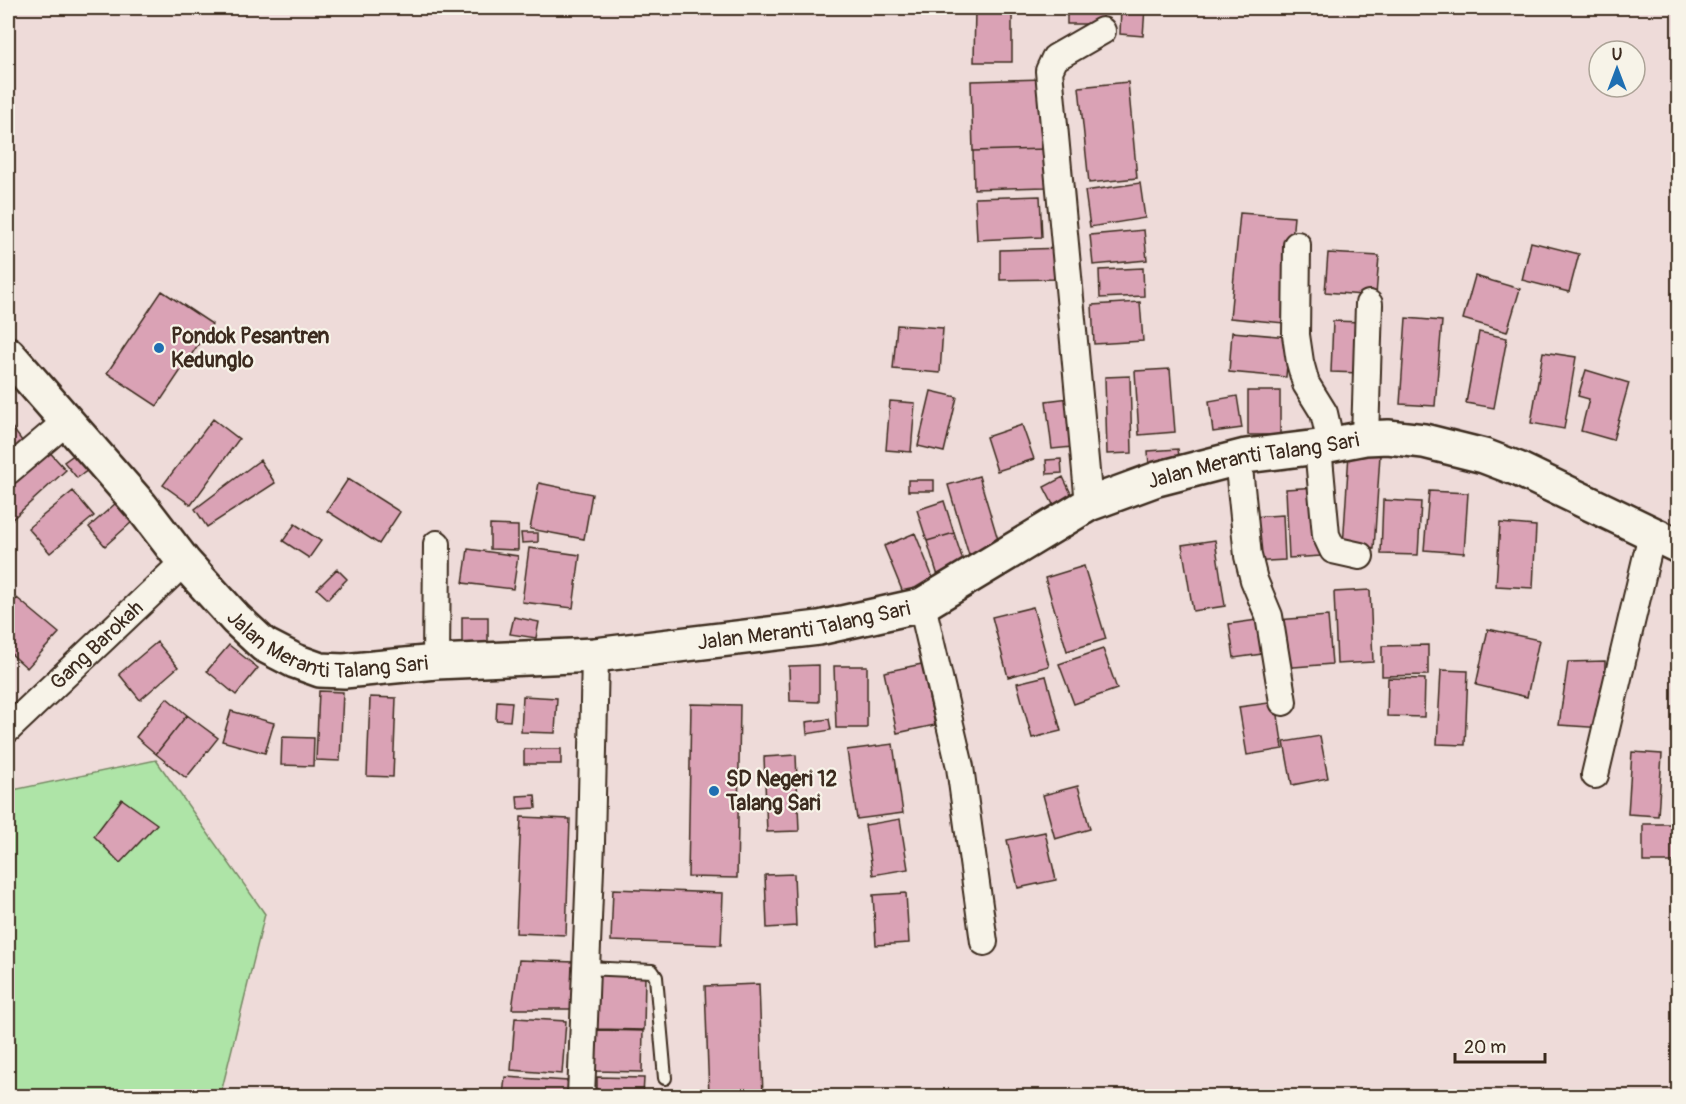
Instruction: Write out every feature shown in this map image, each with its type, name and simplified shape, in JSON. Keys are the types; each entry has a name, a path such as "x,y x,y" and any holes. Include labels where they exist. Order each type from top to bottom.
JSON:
{"street":[{"path":"1089,504 1049,72 1055,58 1102,31"},
{"path":"1298,245 1296,335 1306,384 1324,413 1326,535 1333,550 1360,556"},
{"path":"1365,438 1369,304"},
{"name":"Jalan Meranti Talang Sari","path":"8,354 141,506 184,562 236,619 264,645 295,661 320,670 344,671 436,662 596,655 819,628 922,605 1089,504 1157,479 1238,458 1365,438 1388,437 1424,441 1484,456 1518,469 1665,540"},
{"path":"8,471 67,421"},
{"path":"1238,458 1248,555 1254,580 1269,616 1283,702"},
{"path":"1595,775 1665,540"},
{"path":"436,662 437,544"},
{"name":"Gang Barokah","path":"8,729 184,562"},
{"path":"922,605 960,767 984,942"},
{"path":"581,1096 596,655"}],"lane":[{"path":"586,968 652,971 656,977 665,1078"}],"green space":[{"path":"156,760 265,914 221,1093 219,1096 8,1096 8,791"}],"building":[{"path":"975,8 1012,8 1012,62 974,62"},
{"path":"1067,8 1103,8 1103,24 1067,24"},
{"path":"1121,8 1145,8 1143,36 1120,34"},
{"path":"1043,79 1045,149 973,151 971,81"},
{"path":"1128,82 1137,178 1089,183 1079,87"},
{"path":"1045,149 1046,187 974,189 973,151"},
{"path":"1140,183 1145,218 1090,227 1085,191"},
{"path":"1040,196 1042,237 977,240 975,198"},
{"path":"1240,213 1294,217 1284,323 1230,318"},
{"path":"1144,230 1147,260 1093,265 1090,235"},
{"path":"1531,242 1579,254 1569,292 1522,280"},
{"path":"1063,248 1063,279 1000,280 1000,250"},
{"path":"1328,253 1379,256 1376,296 1325,292"},
{"path":"1143,268 1144,296 1100,298 1099,270"},
{"path":"1475,276 1520,289 1507,332 1463,319"},
{"name":"Pondok Pesantren Kedunglo","path":"162,291 212,324 157,406 107,373"},
{"path":"1140,302 1143,341 1094,344 1092,305"},
{"path":"1406,318 1442,321 1435,406 1400,404"},
{"path":"1333,321 1362,322 1360,373 1331,372"},
{"path":"897,325 943,328 940,373 893,369"},
{"path":"1232,332 1289,337 1286,377 1229,372"},
{"path":"1479,332 1507,338 1494,408 1466,403"},
{"path":"1543,352 1576,357 1564,429 1531,423"},
{"path":"1170,369 1175,432 1139,435 1135,371"},
{"path":"1586,370 1629,383 1613,440 1581,431 1589,399 1578,396"},
{"path":"1130,376 1132,453 1107,454 1105,377"},
{"path":"931,391 957,397 944,452 918,446"},
{"path":"1248,391 1280,391 1280,435 1248,435"},
{"path":"1237,396 1242,428 1213,432 1209,401"},
{"path":"1077,397 1083,446 1052,449 1046,401"},
{"path":"890,401 915,403 911,452 886,450"},
{"path":"213,419 239,439 191,505 163,485"},
{"path":"8,422 28,449 8,465"},
{"path":"1022,425 1034,459 997,471 986,437"},
{"path":"44,446 66,470 8,523 8,479"},
{"path":"1178,449 1180,464 1149,466 1148,451"},
{"path":"1349,453 1380,455 1374,549 1343,547"},
{"path":"75,454 88,470 77,478 64,462"},
{"path":"1061,459 1062,473 1047,474 1046,460"},
{"path":"260,460 275,483 207,527 195,509"},
{"path":"979,476 1002,553 971,562 948,485"},
{"path":"1063,477 1077,506 1059,516 1044,487"},
{"path":"348,479 400,512 379,544 327,511"},
{"path":"908,480 934,480 934,491 908,491"},
{"path":"539,483 592,494 584,539 530,529"},
{"path":"1317,487 1321,556 1289,558 1286,489"},
{"path":"73,491 94,516 50,553 28,528"},
{"path":"1429,491 1468,493 1464,553 1424,550"},
{"path":"1383,500 1421,502 1418,555 1381,554"},
{"path":"944,501 954,533 927,541 917,510"},
{"path":"116,503 133,521 105,546 89,527"},
{"path":"1283,515 1285,560 1252,562 1250,517"},
{"path":"1500,523 1536,526 1533,588 1496,586"},
{"path":"295,524 321,541 309,558 283,541"},
{"path":"490,525 518,526 518,550 490,549"},
{"path":"521,533 538,533 538,542 522,543"},
{"path":"915,533 935,583 904,595 884,546"},
{"path":"954,533 965,567 938,576 927,541"},
{"path":"1215,540 1225,606 1193,611 1182,545"},
{"path":"529,548 580,555 573,608 522,602"},
{"path":"468,549 518,556 513,589 463,583"},
{"path":"1084,566 1106,639 1067,651 1045,578"},
{"path":"337,569 347,579 328,599 317,589"},
{"path":"1370,590 1373,662 1337,664 1334,592"},
{"path":"17,598 59,633 27,668 8,651 8,609"},
{"path":"1033,607 1049,666 1008,677 992,617"},
{"path":"1328,616 1332,664 1281,668 1277,620"},
{"path":"462,617 488,617 488,644 462,644"},
{"path":"514,617 539,622 536,638 510,634"},
{"path":"1264,619 1269,653 1234,658 1229,624"},
{"path":"1488,629 1539,640 1527,697 1476,685"},
{"path":"157,642 178,667 140,700 119,674"},
{"path":"229,645 258,668 236,695 207,671"},
{"path":"1428,645 1428,675 1382,676 1382,646"},
{"path":"1103,649 1117,689 1074,704 1059,664"},
{"path":"1605,661 1604,728 1559,725 1568,662"},
{"path":"922,664 935,725 897,733 884,672"},
{"path":"819,665 819,702 790,701 789,666"},
{"path":"834,666 867,666 867,728 836,728"},
{"path":"1441,670 1468,671 1465,745 1437,744"},
{"path":"1046,676 1061,731 1032,738 1017,683"},
{"path":"1388,678 1425,679 1424,717 1387,716"},
{"path":"319,691 343,692 340,761 316,760"},
{"path":"523,696 557,698 555,733 521,732"},
{"path":"370,697 396,698 393,777 367,776"},
{"path":"167,698 187,715 156,754 136,737"},
{"path":"497,701 512,702 510,721 496,720"},
{"path":"1276,702 1283,749 1247,755 1239,707"},
{"name":"SD Negeri 12 Talang Sari","path":"691,704 740,705 737,878 688,877"},
{"path":"231,711 274,723 265,753 222,741"},
{"path":"187,715 218,738 186,778 156,754"},
{"path":"829,719 831,730 807,734 806,722"},
{"path":"1320,736 1328,778 1292,785 1284,742"},
{"path":"282,737 314,738 313,766 281,765"},
{"path":"893,744 903,813 857,819 847,750"},
{"path":"524,749 561,749 561,764 524,764"},
{"path":"1632,752 1662,754 1658,816 1628,814"},
{"path":"796,755 799,831 767,832 764,757"},
{"path":"1078,786 1090,829 1055,839 1043,795"},
{"path":"535,795 536,808 518,809 517,796"},
{"path":"122,799 157,824 120,863 94,836"},
{"path":"521,817 570,819 566,935 516,933"},
{"path":"900,819 908,869 873,875 865,825"},
{"path":"1643,824 1678,824 1678,862 1643,862"},
{"path":"1045,832 1056,880 1018,888 1007,840"},
{"path":"794,874 796,926 767,928 765,875"},
{"path":"613,889 723,893 721,945 611,941"},
{"path":"906,893 909,943 876,945 873,895"},
{"path":"519,960 574,962 571,1009 512,1009"},
{"path":"598,974 645,975 644,1030 597,1029"},
{"path":"759,984 763,1096 709,1096 705,986"},
{"path":"515,1018 566,1021 562,1074 511,1070"},
{"path":"596,1030 643,1031 642,1072 595,1071"},
{"path":"505,1077 568,1081 567,1096 503,1096"},
{"path":"597,1077 644,1078 643,1096 597,1096"}],"place":[{"name":"Pondok Pesantren Kedunglo","path":"159,348"},
{"name":"SD Negeri 12 Talang Sari","path":"714,791"}]}
